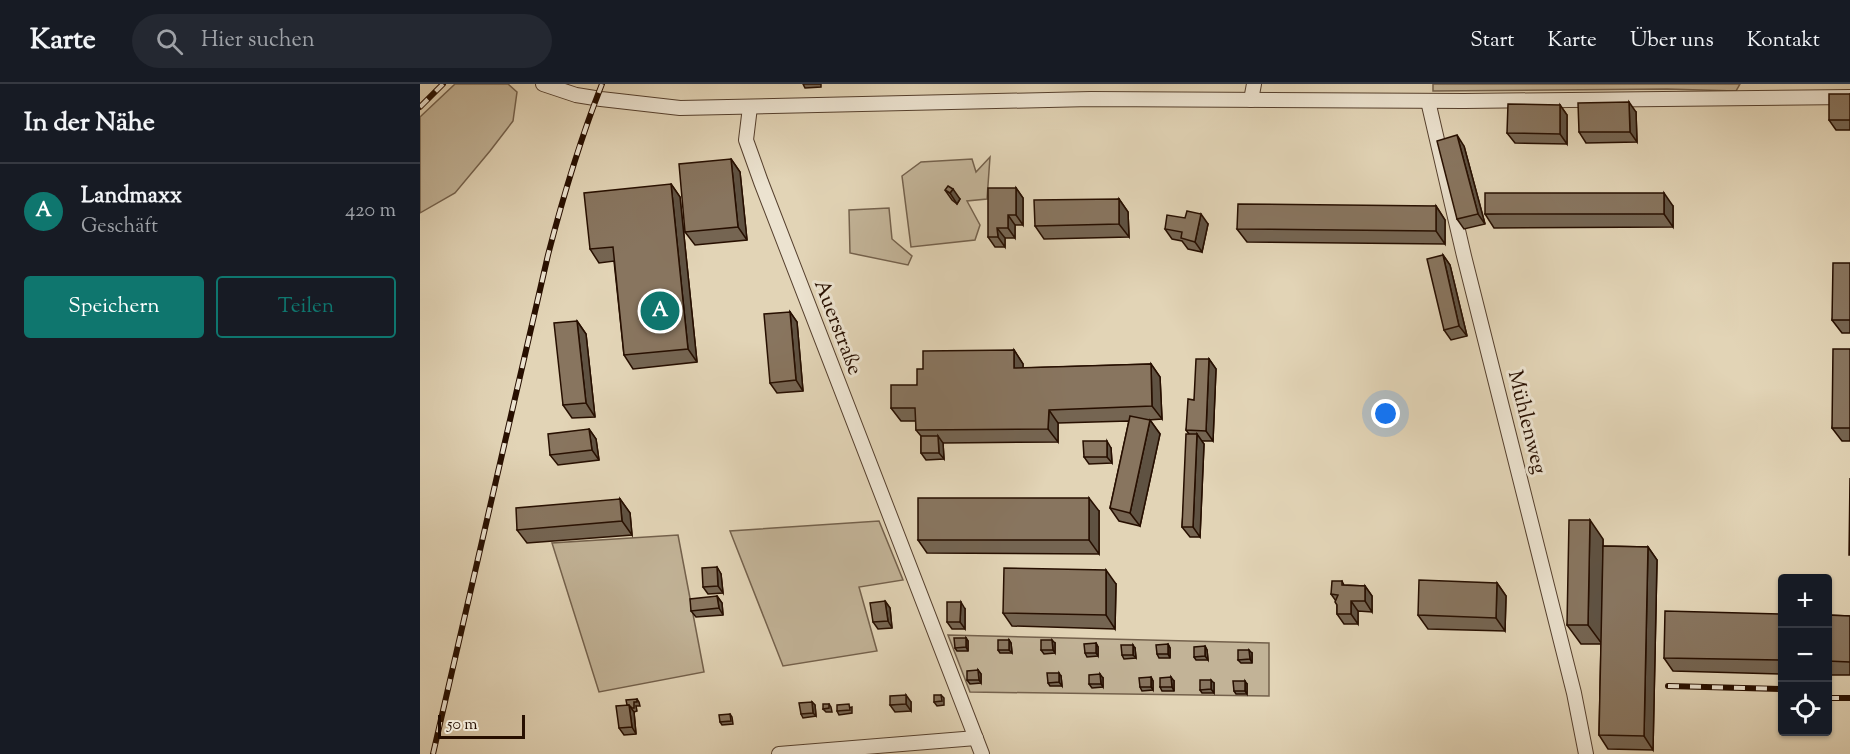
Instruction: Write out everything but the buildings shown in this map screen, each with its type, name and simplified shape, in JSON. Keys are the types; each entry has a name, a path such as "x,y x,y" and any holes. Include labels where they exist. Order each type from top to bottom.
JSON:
{"street":[{"path":"543,84 576,95 680,108 1090,99 1428,101 1850,97"},
{"path":"1251,99 1254,84"},
{"name":"Mühlenweg","path":"1428,101 1464,256 1574,693 1586,754"},
{"name":"Auerstraße","path":"750,107 746,140 982,754"},
{"path":"779,754 976,738"}],"shaded area":[{"path":"455,84 508,84 517,92 513,121 455,193 420,213 420,117"},
{"path":"1433,84 1740,84 1736,91 1667,89 1433,91"},
{"path":"990,157 987,199 967,201 980,225 975,240 911,247 902,176 921,162 972,159 976,172"},
{"path":"889,208 892,239 912,256 908,265 850,253 849,210"},
{"path":"879,521 903,580 859,587 877,651 783,666 730,531"},
{"path":"678,535 704,672 599,692 552,543"},
{"path":"948,635 1269,643 1269,696 970,692"}],"railway":[{"path":"420,107 443,84"},
{"path":"433,754 548,255 572,169 602,84"},
{"path":"1668,686 1778,689"},
{"path":"1832,698 1850,698"}],"place":[{"name":"Landmaxx","path":"660,311"}]}
